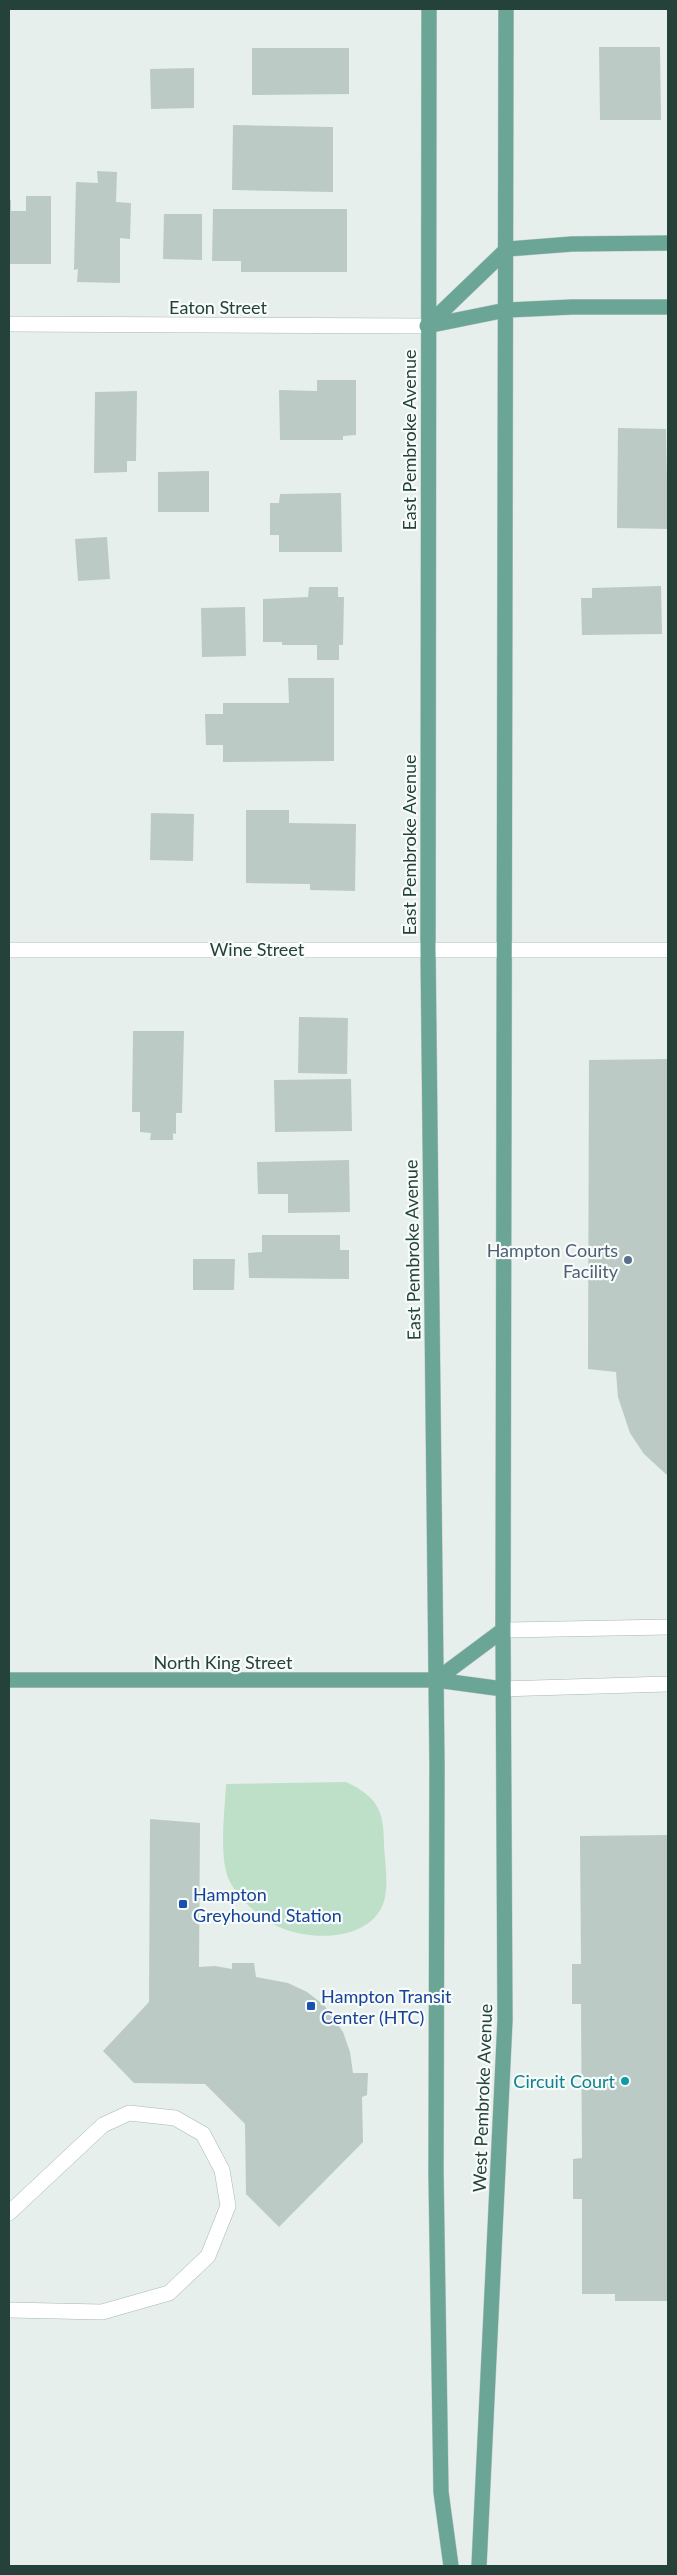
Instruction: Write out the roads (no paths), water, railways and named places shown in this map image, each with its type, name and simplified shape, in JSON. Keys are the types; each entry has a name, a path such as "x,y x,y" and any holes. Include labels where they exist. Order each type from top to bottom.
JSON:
{"main road":[{"name":"East Pembroke Avenue","path":"429,9 427,326 428,949 436,1680"},
{"path":"451,2566 441,2492 436,2173 436,1680 503,1630 506,9"},
{"path":"427,326 507,249 572,244 668,243"},
{"name":"Eaton Street","path":"427,326 506,310 668,307"},
{"name":"West Pembroke Avenue","path":"479,2566 505,2020 503,1630"},
{"name":"North King Street","path":"9,1680 436,1680 503,1689"}],"street":[{"name":"Eaton Street","path":"9,324 427,326"},
{"name":"Wine Street","path":"9,950 505,948 668,950"},
{"path":"503,1630 668,1627"},
{"name":"North King Street","path":"503,1689 668,1684"},
{"path":"9,2213 103,2126 129,2113 175,2118 203,2134 222,2170 228,2206 208,2256 169,2293 102,2312 9,2310"}],"place":[{"name":"Hampton Courts Facility","path":"628,1260"},
{"name":"Hampton Greyhound Station","path":"183,1904"},
{"name":"Hampton Transit Center (HTC)","path":"311,2006"},
{"name":"Circuit Court","path":"625,2081"}]}
